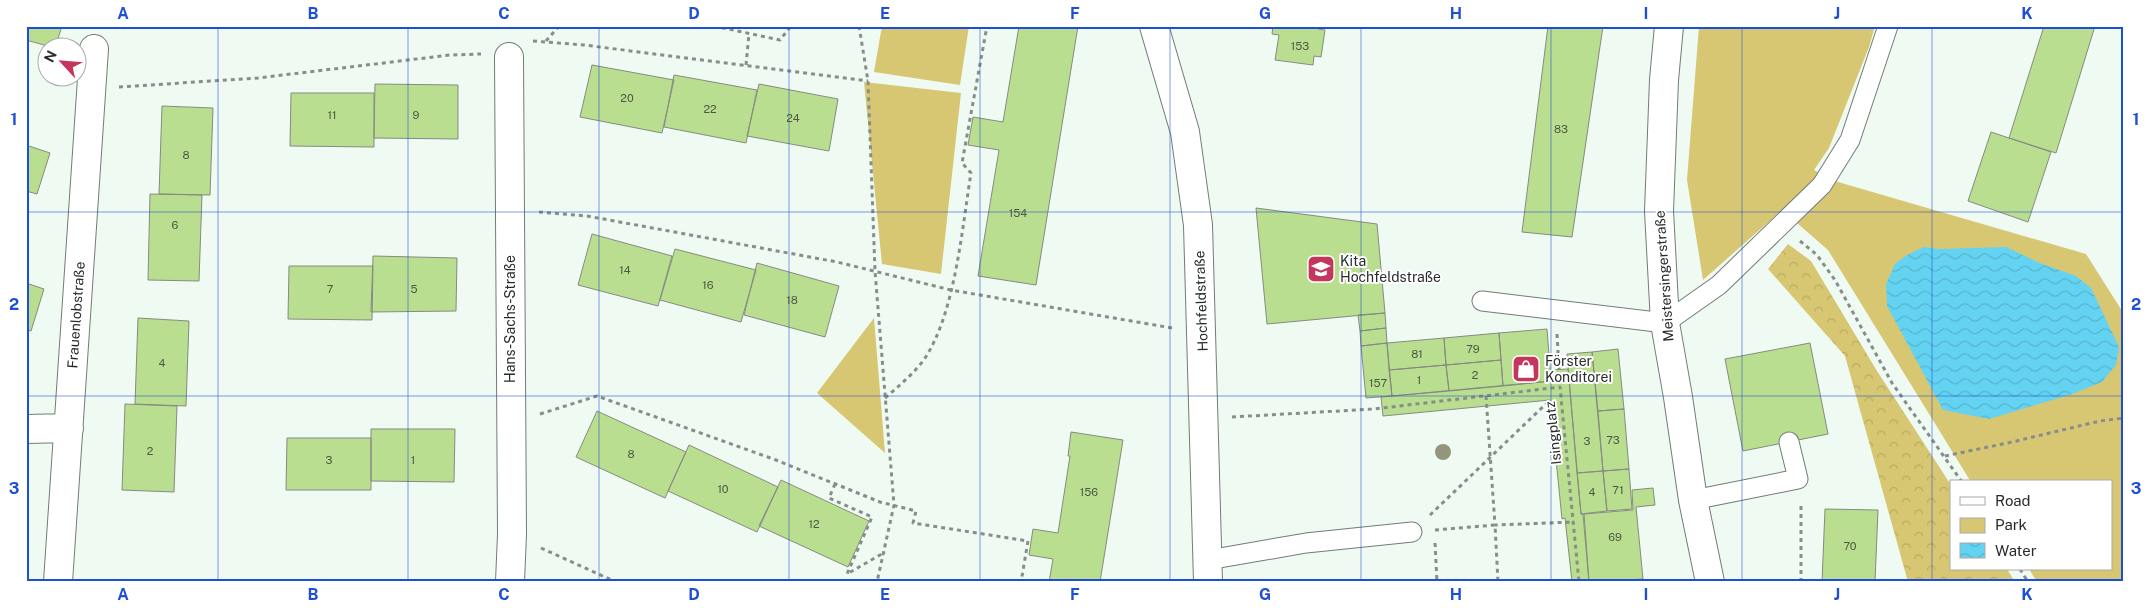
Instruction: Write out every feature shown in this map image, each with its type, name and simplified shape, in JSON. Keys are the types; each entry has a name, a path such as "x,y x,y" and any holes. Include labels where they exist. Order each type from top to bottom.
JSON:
{"street":[{"name":"Hochfeldstraße","path":"1154,26 1185,132 1198,225 1208,571"},
{"name":"Meistersingerstraße","path":"1669,26 1664,80 1658,212 1665,323 1693,500 1710,582"},
{"name":"Frauenlobstraße","path":"58,582 94,49"},
{"name":"Hans-Sachs-Straße","path":"510,582 512,534 510,210 518,49"},
{"path":"26,428 69,428"}],"lane":[{"path":"1482,301 1665,323 1719,285 1822,185 1850,140 1888,26"},
{"path":"1693,500 1798,479 1789,442"},
{"path":"1208,571 1306,543 1412,532"}],"path":[{"path":"546,41 559,26"},
{"path":"714,26 780,40 791,26"},
{"path":"859,26 868,81 875,271 894,505 877,582"},
{"path":"884,398 909,378 924,360 936,340 952,290 971,173 962,163 987,26"},
{"path":"746,65 749,34"},
{"path":"91,88 258,78 450,54 518,49 546,41 868,81"},
{"path":"510,210 596,218 875,271 952,290 1146,323 1202,335"},
{"path":"1782,225 1817,255 1830,274 1892,383 1961,480"},
{"path":"1559,311 1556,328 1559,369"},
{"path":"1529,384 1530,390"},
{"name":"Isingplatz","path":"1255,417 1357,410 1560,387 1579,582"},
{"path":"511,423 597,396 776,460 880,502 916,511 913,523 1028,541 1021,582"},
{"path":"1486,396 1498,582"},
{"name":"Isingplatz","path":"1412,532 1550,400"},
{"path":"1945,456 2100,421 2124,418"},
{"path":"1798,479 1801,493 1801,582"},
{"path":"836,484 829,498 872,517 847,574 885,552"},
{"path":"1434,530 1495,525 1574,522"},
{"path":"512,534 616,582"},
{"path":"2021,570 2028,582"}],"green space":[{"path":"882,26 969,26 960,85 874,72"},
{"path":"1699,26 1875,26 1869,47 1829,148 1814,170 1838,182 2086,254 2124,314 2124,582 2037,582 2030,570 2112,570 2112,480 1970,480 1828,250 1782,210 1703,280 1687,180"},
{"path":"864,82 961,93 941,274 882,264"},
{"path":"1788,244 1811,261 1877,371 1950,483 1950,570 2008,570 2015,582 1908,582 1845,356 1768,269"},
{"path":"874,318 885,453 817,393"}],"water":[{"path":"1924,247 1938,249 2006,247 2040,263 2076,276 2091,288 2119,347 2116,365 2102,382 2072,394 1989,419 1943,410 1887,306 1886,284 1895,264 1907,255"}],"building":[{"path":"26,26 62,26 58,38 38,38 38,43 26,40"},
{"path":"1019,26 1078,26 1036,285 978,276 999,150 968,145 973,117 1003,122"},
{"path":"1273,26 1318,26 1318,29 1325,30 1321,57 1314,56 1313,65 1275,60 1279,35 1272,34"},
{"path":"1548,26 1603,26 1572,237 1522,232"},
{"path":"2044,26 2095,26 2056,153 2009,138"},
{"path":"592,65 674,80 662,133 580,117"},
{"path":"674,75 757,90 746,143 664,127"},
{"path":"375,84 458,85 458,139 374,138"},
{"path":"759,84 838,99 829,151 747,136"},
{"path":"291,93 374,93 374,147 290,146"},
{"path":"162,106 213,108 210,195 159,194"},
{"path":"1991,132 2051,152 2028,222 1968,201"},
{"path":"26,145 50,153 37,194 26,191"},
{"path":"150,194 202,195 199,281 148,280"},
{"name":"Kita Hochfeldstraße","path":"1256,208 1377,224 1385,313 1267,324"},
{"path":"592,234 672,256 658,306 578,285"},
{"path":"675,249 756,270 741,322 660,300"},
{"path":"373,256 457,258 456,311 371,312"},
{"path":"757,263 839,286 825,337 744,315"},
{"path":"289,266 373,266 372,320 288,319"},
{"path":"26,283 44,289 31,331 26,330"},
{"path":"1385,313 1386,328 1360,331 1358,315"},
{"path":"138,318 189,321 186,406 135,404"},
{"path":"1386,328 1387,343 1361,346 1360,331"},
{"path":"1547,329 1551,381 1503,386 1499,333"},
{"path":"1499,333 1501,360 1446,365 1444,338"},
{"path":"1444,338 1446,365 1389,370 1387,343"},
{"path":"1387,343 1392,396 1366,398 1361,346"},
{"path":"1810,343 1828,434 1743,451 1725,359"},
{"path":"1618,349 1624,409 1598,411 1592,352"},
{"path":"1592,352 1603,471 1577,473 1567,354"},
{"path":"1501,360 1503,386 1449,391 1446,365"},
{"path":"1446,365 1449,391 1392,396 1389,370"},
{"path":"1568,369 1589,582 1572,582 1565,518 1562,519 1550,400 1383,416 1381,397 1551,381 1550,370"},
{"path":"125,404 177,406 174,492 122,490"},
{"path":"1624,409 1629,469 1603,471 1598,411"},
{"path":"597,411 686,452 665,498 576,457"},
{"path":"371,429 455,429 454,482 371,481"},
{"path":"1071,432 1123,440 1100,582 1049,582 1053,559 1029,555 1033,529 1058,533 1070,456 1068,456"},
{"path":"287,438 371,438 371,490 286,490"},
{"path":"689,445 778,487 757,532 668,491"},
{"path":"1629,469 1632,509 1607,511 1603,471"},
{"path":"1603,471 1607,511 1581,514 1577,473"},
{"path":"781,480 869,521 848,567 759,526"},
{"path":"1653,488 1655,505 1636,507 1643,579 1589,582 1584,514 1633,510 1632,490"},
{"path":"1825,509 1878,510 1875,582 1822,582"}],"place":[{"name":"Kita Hochfeldstraße","path":"1321,269"},
{"name":"Förster Konditorei","path":"1526,369"}]}
